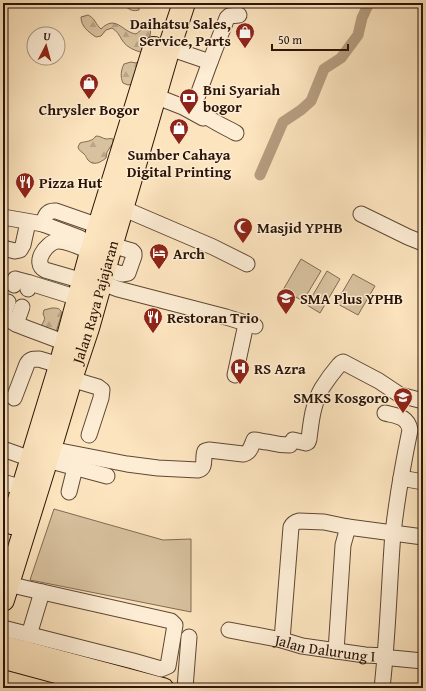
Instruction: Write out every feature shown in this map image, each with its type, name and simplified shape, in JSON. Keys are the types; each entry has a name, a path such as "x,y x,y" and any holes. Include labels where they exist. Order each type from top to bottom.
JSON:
{"highway":[{"name":"Jalan Raya Pajajaran","path":"5,592 42,456 68,371 88,328 91,282 99,241 127,134 168,3"},
{"name":"Jalan Raya Pajajaran","path":"99,241 122,208 169,48 184,3"},
{"name":"Jalan Raya Pajajaran","path":"68,371 66,343 91,282"},
{"name":"Jalan Raya Pajajaran","path":"3,551 12,485 42,456"}],"main road":[{"path":"3,645 164,688"},
{"path":"3,659 77,684 110,688"}],"street":[{"path":"155,96 183,107 235,137 198,110 196,103 226,18 233,15 239,15"},
{"path":"169,48 210,62"},
{"path":"122,208 213,247 247,264"},
{"path":"361,214 423,243"},
{"path":"3,217 43,224 132,251 134,253 128,273 91,282 18,283"},
{"path":"3,248 15,251 20,250 23,245 28,222"},
{"path":"99,241 71,243 57,241 43,251 40,265 46,270 226,317 250,325 235,375"},
{"path":"15,304 8,319 26,328 66,343"},
{"path":"14,398 26,364 30,360 39,359 68,371 102,390 101,398 89,435"},
{"path":"3,450 42,456 158,468 198,470 203,467 203,455 205,451 209,450 243,454 250,451 254,440 288,445 291,445 293,440 306,443 309,439 312,414 322,388 338,365 343,362 379,381 400,395 423,401"},
{"path":"382,688 386,656 393,533 410,430 406,420 385,413"},
{"path":"42,456 75,468 107,476"},
{"path":"69,492 75,468"},
{"path":"402,478 423,482"},
{"path":"282,640 291,527 296,521 324,522 348,527 423,536"},
{"path":"336,651 343,545 348,527"},
{"path":"3,628 161,669 168,666 174,625 171,621 42,592 5,592"},
{"path":"29,635 42,592"},
{"name":"Jalan Dalurung I","path":"229,630 282,640 302,646 423,661"},
{"path":"185,688 189,637"}],"green space":[{"path":"118,3 140,3 139,10 130,10"},
{"path":"88,15 93,18 101,29 111,23 115,23 131,33 136,34 144,28 150,28 150,37 144,53 126,45 117,32 112,28 106,30 101,36 96,37 93,35 88,31 81,20 81,17"},
{"path":"139,61 132,84 128,85 123,83 121,74 124,64 131,62 136,63"},
{"path":"96,136 106,139 113,139 113,143 107,152 106,158 99,162 92,163 78,147 80,143 91,140"},
{"path":"301,259 321,271 303,301 283,290"},
{"path":"327,271 340,279 320,313 307,305"},
{"path":"353,274 375,286 358,315 336,303"},
{"path":"52,308 60,310 62,313 56,332 41,328 44,320 44,310"},
{"path":"54,509 163,540 191,539 191,612 30,580"}],"waterway":[{"path":"260,175 283,122 311,101 324,69 341,58 358,35 362,18 369,3"}],"place":[{"name":"Daihatsu Sales, Service, Parts","path":"245,49"},
{"name":"Chrysler Bogor","path":"89,100"},
{"name":"Bni Syariah bogor","path":"189,115"},
{"name":"Sumber Cahaya Digital Printing","path":"179,145"},
{"name":"Pizza Hut","path":"25,199"},
{"name":"Masjid YPHB","path":"243,244"},
{"name":"Arch","path":"159,270"},
{"name":"SMA Plus YPHB","path":"286,315"},
{"name":"Restoran Trio","path":"153,334"},
{"name":"RS Azra","path":"240,385"},
{"name":"SMKS Kosgoro","path":"403,414"}]}
